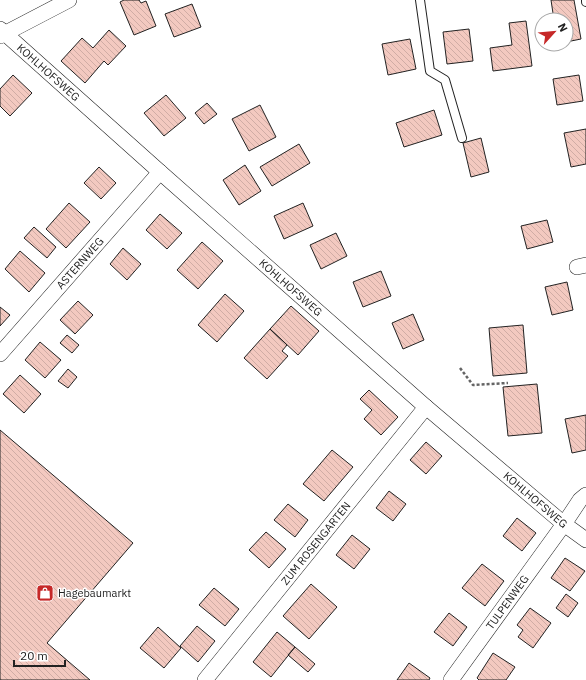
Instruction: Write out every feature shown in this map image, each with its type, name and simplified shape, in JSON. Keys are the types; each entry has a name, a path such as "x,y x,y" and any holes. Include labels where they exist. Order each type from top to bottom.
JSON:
{"street":[{"path":"1,33 69,0"},
{"name":"KOHLHOFSWEG","path":"1,33 426,407 564,524 586,540"},
{"name":"ASTERNWEG","path":"0,354 160,172"},
{"name":"ZUM ROSENGARTEN","path":"205,680 426,407"},
{"name":"TULPENWEG","path":"451,680 580,500 586,495"}],"lane":[{"path":"420,0 430,71 445,80 462,138"}],"path":[{"path":"460,368 473,385 508,383"}],"building":[{"path":"124,0 139,0 141,3 146,1 156,26 134,35 120,2"},
{"path":"551,0 574,0 581,39 574,40 574,12 553,12"},
{"path":"192,4 201,27 174,37 165,14"},
{"path":"526,21 532,66 493,71 490,48 512,45 509,23"},
{"path":"469,29 473,61 447,64 443,32"},
{"path":"109,30 126,46 108,65 104,61 85,83 61,61 82,38 93,48"},
{"path":"410,39 416,69 388,75 382,44"},
{"path":"13,75 32,93 10,116 0,106 0,89"},
{"path":"579,75 583,101 557,105 553,79"},
{"path":"166,95 186,118 164,136 144,113"},
{"path":"207,103 217,114 204,124 195,113"},
{"path":"260,105 276,137 249,151 232,119"},
{"path":"434,110 442,135 404,147 396,123"},
{"path":"586,129 586,164 571,167 564,133"},
{"path":"481,138 489,172 471,177 463,143"},
{"path":"299,144 310,163 272,186 260,167"},
{"path":"245,165 261,191 239,205 223,180"},
{"path":"99,167 116,183 101,199 84,183"},
{"path":"69,203 90,222 66,248 46,229"},
{"path":"303,203 313,226 284,239 274,216"},
{"path":"160,214 182,233 167,249 146,230"},
{"path":"547,220 553,242 527,249 521,226"},
{"path":"34,227 56,247 47,258 24,238"},
{"path":"336,233 347,256 321,269 310,245"},
{"path":"202,242 223,261 198,289 177,270"},
{"path":"123,248 141,264 127,280 110,264"},
{"path":"20,251 45,273 29,292 5,269"},
{"path":"381,271 391,296 363,307 353,282"},
{"path":"567,282 573,310 552,315 545,287"},
{"path":"225,294 244,311 217,342 198,325"},
{"path":"78,301 93,315 75,334 60,320"},
{"path":"291,306 319,331 298,355 270,329"},
{"path":"0,307 10,315 0,326"},
{"path":"413,314 424,340 403,349 392,323"},
{"path":"523,325 527,373 493,376 489,328"},
{"path":"270,329 287,345 282,351 288,356 267,379 244,358"},
{"path":"67,335 79,345 72,353 60,343"},
{"path":"40,342 61,360 45,378 25,360"},
{"path":"68,369 77,377 68,388 58,381"},
{"path":"20,375 41,394 24,413 3,394"},
{"path":"537,384 542,433 508,436 503,387"},
{"path":"369,390 398,417 381,435 364,419 372,410 360,399"},
{"path":"586,415 586,450 572,453 565,419"},
{"name":"Hagebaumarkt","path":"0,430 133,543 47,643 90,680 0,680"},
{"path":"426,442 442,456 426,474 410,460"},
{"path":"332,450 353,467 324,501 303,484"},
{"path":"389,491 406,504 393,521 376,508"},
{"path":"288,504 308,520 295,537 274,520"},
{"path":"517,518 536,533 522,551 503,536"},
{"path":"266,532 286,549 269,568 249,550"},
{"path":"352,535 370,549 354,569 336,555"},
{"path":"565,558 585,571 570,591 551,578"},
{"path":"482,564 504,581 485,606 462,588"},
{"path":"311,584 337,607 309,639 283,616"},
{"path":"214,588 239,609 225,626 199,605"},
{"path":"566,594 578,603 568,617 556,608"},
{"path":"530,608 551,623 533,648 518,637 523,630 517,625"},
{"path":"449,613 467,627 453,646 434,632"},
{"path":"197,626 215,641 198,662 180,646"},
{"path":"158,627 181,648 164,668 140,648"},
{"path":"277,632 295,647 271,677 253,662"},
{"path":"295,647 315,664 308,672 288,655"},
{"path":"493,653 515,667 506,680 479,680 477,678"},
{"path":"409,663 430,678 429,680 397,680"}],"place":[{"name":"Hagebaumarkt","path":"45,593"}]}
